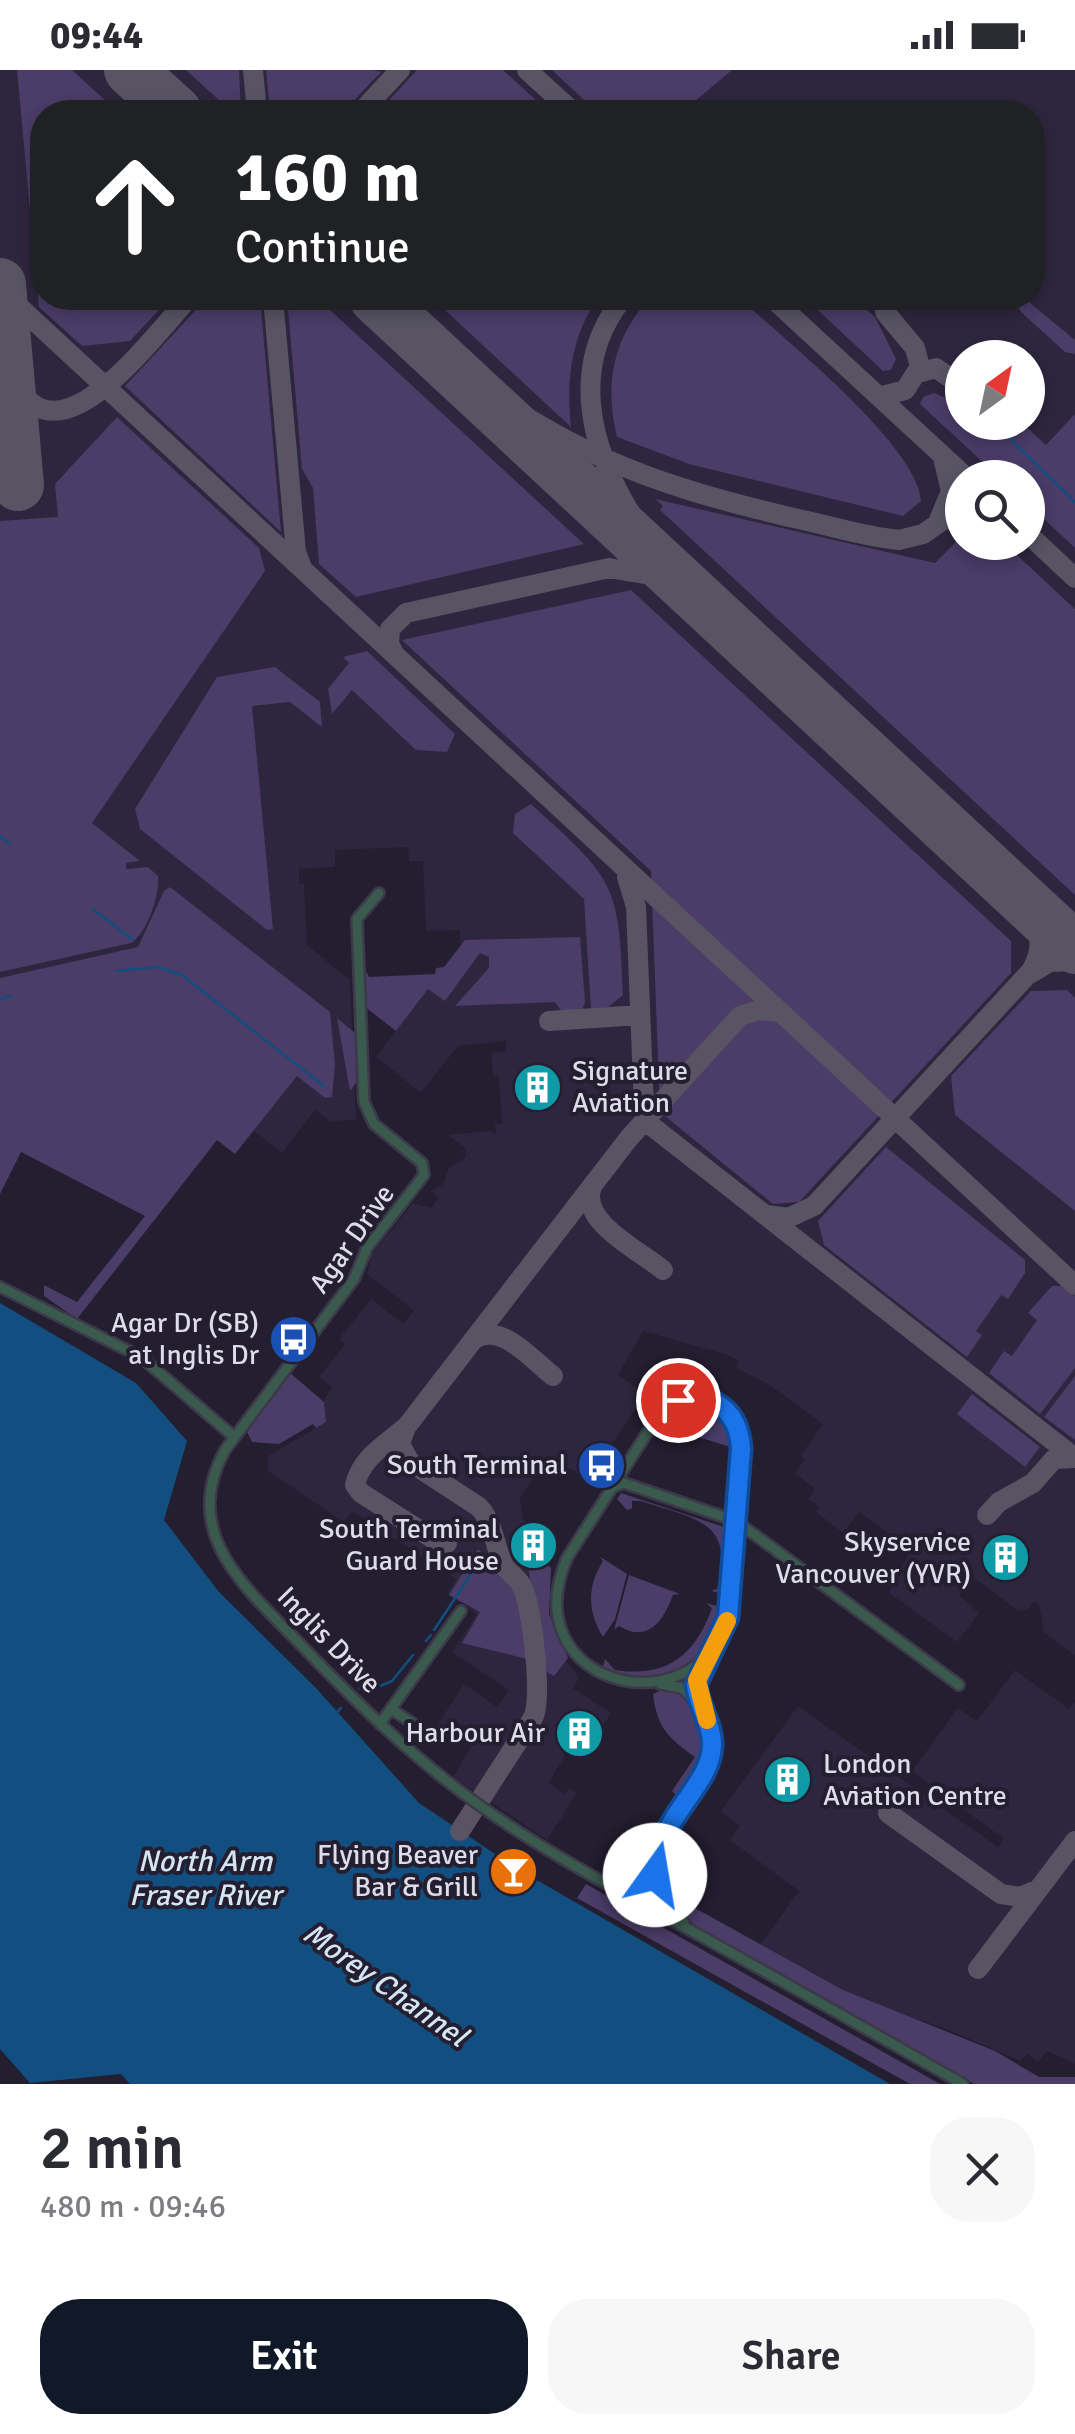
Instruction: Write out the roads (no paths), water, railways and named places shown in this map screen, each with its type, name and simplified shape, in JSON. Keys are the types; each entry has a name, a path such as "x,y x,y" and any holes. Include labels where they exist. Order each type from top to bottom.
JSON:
{"street":[{"name":"Agar Drive","path":"234,1436 352,1283 364,1253 424,1174 419,1160 374,1124 364,1102 357,926 360,914 379,893"},
{"path":"0,1287 140,1358 234,1436"},
{"path":"625,1894 709,1760 711,1736 697,1680 728,1617 739,1431 728,1411 704,1399 682,1399 664,1409 561,1572 558,1620 572,1651 590,1668 614,1680 682,1688 702,1710"},
{"name":"Inglis Drive","path":"234,1436 219,1460 210,1490 211,1525 219,1550 246,1586 380,1724 469,1798 625,1894 963,2084"},
{"path":"610,1490 624,1483 736,1521 959,1685"},
{"path":"380,1724 394,1710 461,1611"},
{"path":"647,1683 688,1669 719,1640"},
{"path":"394,1710 432,1736"},
{"path":"625,1894 646,1887 667,1823"},
{"path":"655,1869 664,1901 701,1936"}],"water":[{"name":"North Arm Fraser River","path":"0,1303 136,1383 187,1441 164,1520 219,1592 316,1688 419,1803 501,1858 493,1870 527,1891 535,1879 890,2084 130,2084 121,2074 30,2083 0,2049"}],"waterway":[{"path":"1011,440 1075,502"},
{"path":"0,836 10,844"},
{"path":"93,909 133,940"},
{"path":"116,971 158,967 182,975 324,1086"},
{"path":"0,999 11,996"},
{"path":"434,1630 477,1565"},
{"path":"426,1641 431,1635"},
{"path":"359,1689 369,1680 380,1686 392,1681 413,1655"},
{"path":"335,1714 341,1708"}],"place":[{"name":"Signature Aviation","path":"537,1087"},
{"name":"Agar Dr (SB) at Inglis Dr","path":"294,1339"},
{"name":"South Terminal","path":"602,1465"},
{"name":"South Terminal Guard House","path":"534,1545"},
{"name":"Skyservice Vancouver (YVR)","path":"1006,1558"},
{"name":"Harbour Air","path":"580,1733"},
{"name":"London Aviation Centre","path":"788,1780"},
{"name":"Flying Beaver Bar & Grill","path":"513,1871"}],"water label":[{"name":"Morey Channel","path":"385,1985"}]}
